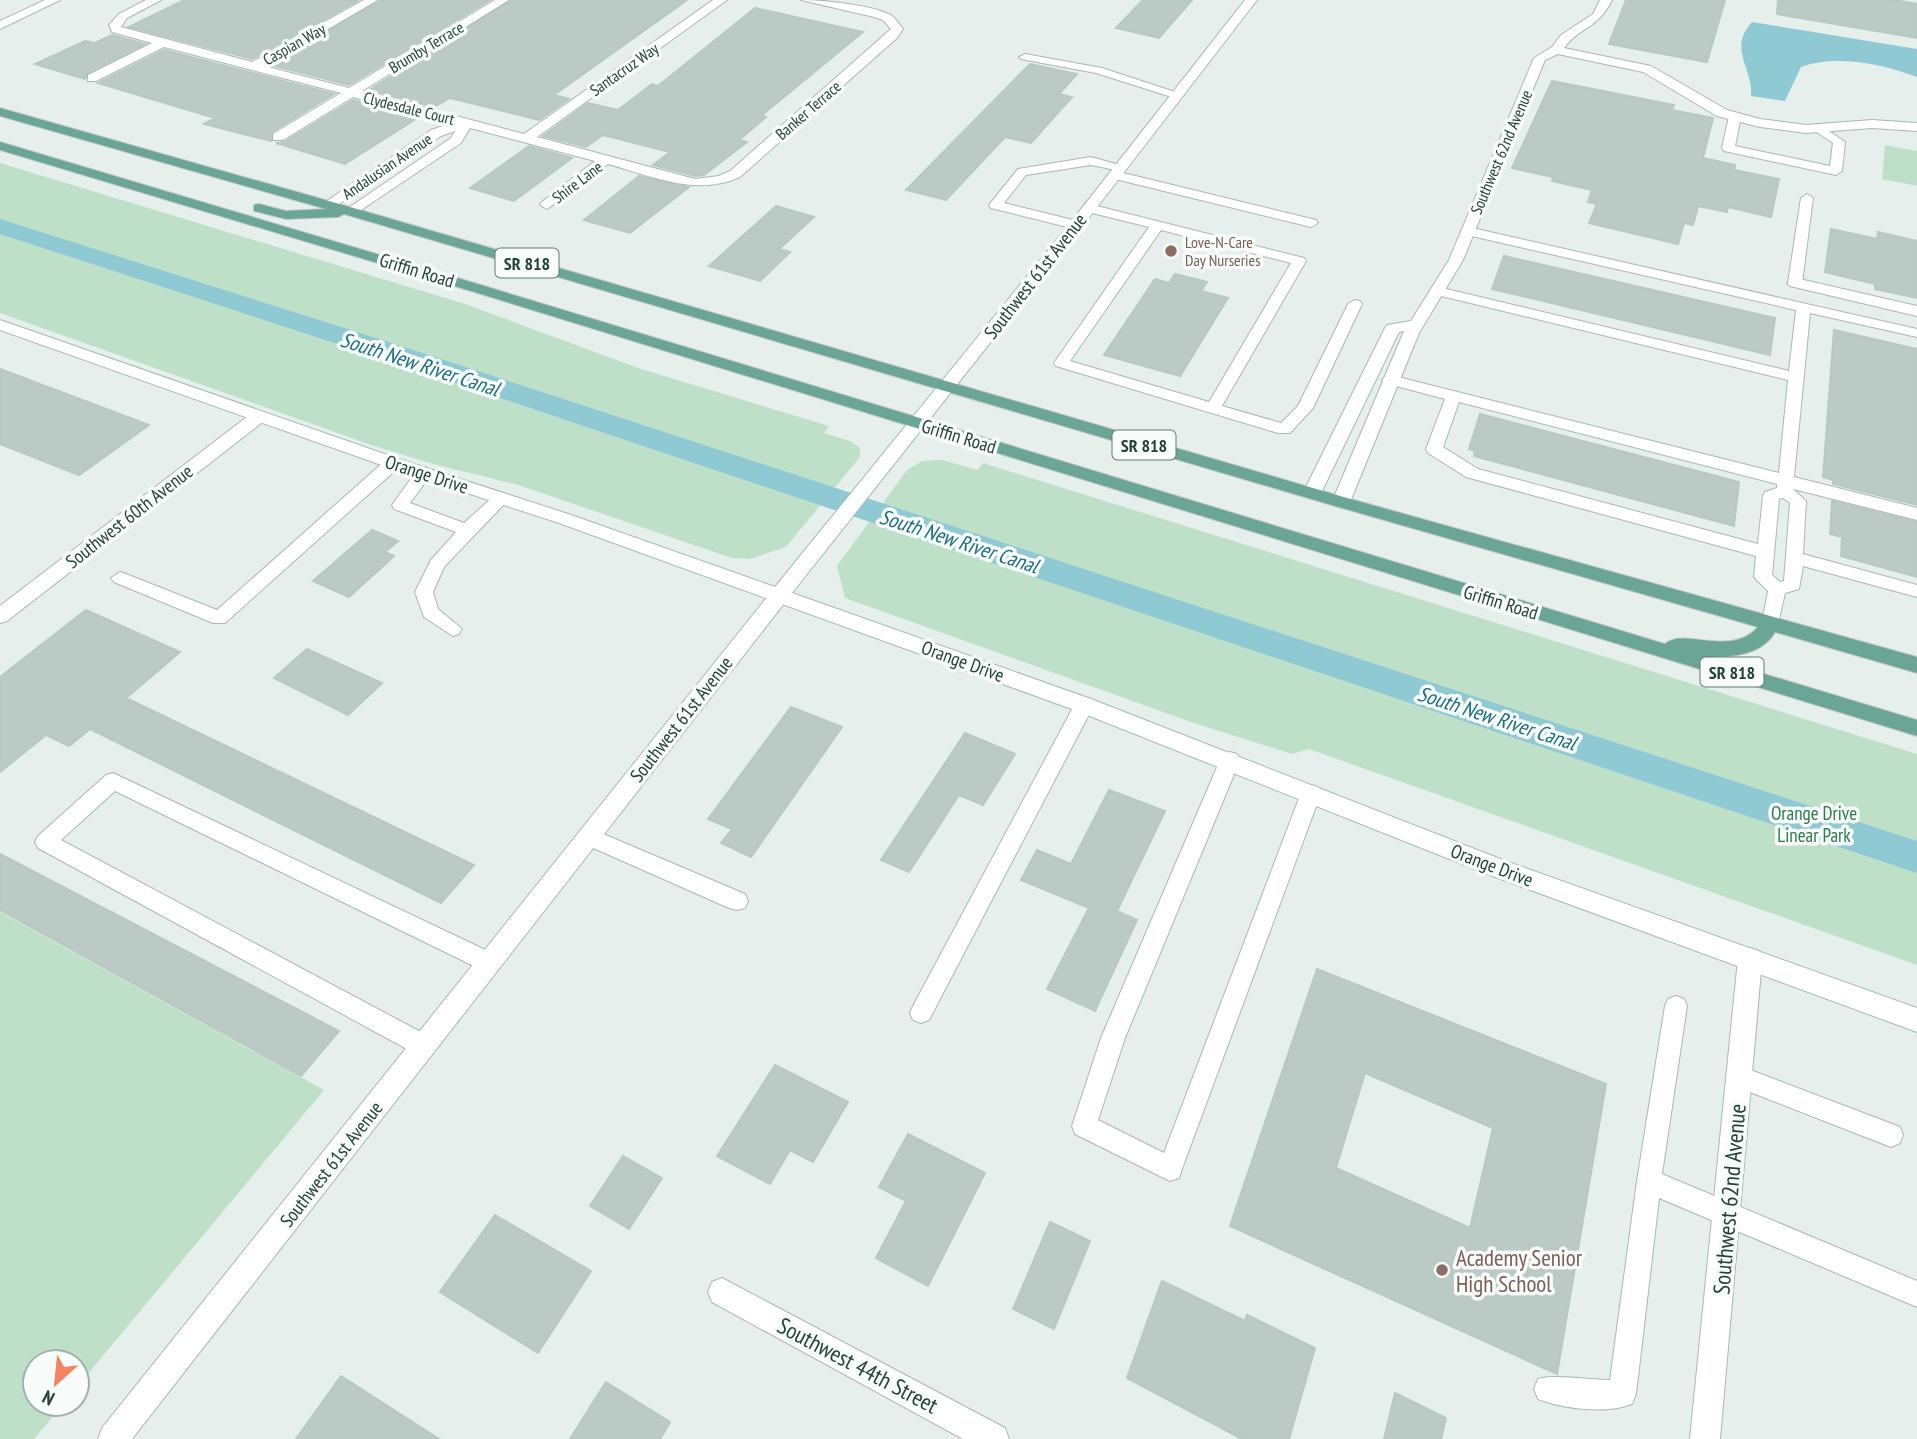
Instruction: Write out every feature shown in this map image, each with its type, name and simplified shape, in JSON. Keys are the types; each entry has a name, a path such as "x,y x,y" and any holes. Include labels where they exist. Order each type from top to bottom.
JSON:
{"main road":[{"name":"Griffin Road","path":"0,112 328,205 1341,502 1917,665"},
{"name":"Griffin Road","path":"0,146 1917,728"},
{"path":"92,173 115,167 286,215 352,212"},
{"path":"1637,643 1715,649 1743,646 1762,637 1770,623"}],"street":[{"path":"0,24 54,0"},
{"name":"Clydesdale Court","path":"155,0 123,16 115,25 122,32 162,43 679,180 707,182"},
{"name":"Caspian Way","path":"253,66 372,0"},
{"name":"Brumby Terrace","path":"278,137 503,0"},
{"name":"Santacruz Way","path":"527,138 721,0"},
{"name":"Banker Terrace","path":"707,182 734,174 753,159 897,29 887,18 807,0"},
{"name":"Southwest 61st Avenue","path":"113,1439 779,596 948,387 1251,0"},
{"name":"Southwest 62nd Avenue","path":"1341,502 1390,380 1416,325 1438,291 1468,231 1540,58 1556,50 1565,38 1598,16 1606,0"},
{"path":"92,78 162,43"},
{"path":"1556,50 1647,69 1713,108 1735,116 1783,126 1818,129 1872,124 1917,128"},
{"name":"Andalusian Avenue","path":"328,205 436,133 467,122"},
{"name":"Andalusian Avenue","path":"352,212 456,140 467,122"},
{"name":"Shire Lane","path":"547,205 606,159"},
{"path":"1795,283 1917,311"},
{"name":"Orange Drive","path":"0,325 258,417 502,498 1084,705 1495,867 1917,1020"},
{"path":"1312,493 1393,328 1416,325"},
{"name":"Southwest 60th Avenue","path":"0,616 258,417"},
{"name":"Southwest 62nd Avenue","path":"1705,1439 1750,959"},
{"name":"Southwest 44th Street","path":"722,1292 994,1439"}],"lane":[{"path":"1025,57 1098,70 1178,95"},
{"path":"1735,116 1728,148 1836,171 1839,142 1818,129"},
{"path":"1076,225 996,205 1022,172 1091,160 1118,171 1311,223"},
{"path":"1795,283 1807,198"},
{"path":"1089,208 1299,261 1213,408"},
{"path":"1157,226 1061,363 1284,429 1305,408 1355,304"},
{"path":"1468,231 1917,333"},
{"path":"1438,291 1795,377"},
{"path":"1777,589 1793,585 1798,501 1785,486 1803,307"},
{"path":"1390,380 1785,486 1906,507"},
{"path":"1454,396 1434,449 1472,472 1765,552"},
{"path":"120,578 219,618 393,463"},
{"path":"424,473 400,505 467,530"},
{"path":"1777,589 1763,577 1771,496 1785,486"},
{"path":"453,629 430,612 424,592 437,564 467,530 502,498"},
{"path":"1794,558 1917,592"},
{"path":"1770,623 1777,589"},
{"path":"921,1013 1084,705"},
{"path":"1230,761 1113,1038 1084,1126 1170,1169 1311,793"},
{"path":"424,1046 45,842 113,781 490,963"},
{"path":"589,837 737,901"},
{"path":"1548,1389 1576,1394 1622,1394 1649,1181 1676,1006"},
{"path":"1740,1077 1891,1135"},
{"path":"1649,1181 1917,1294"}],"green space":[{"path":"1885,145 1917,151 1917,186 1882,179"},
{"path":"0,163 465,304 641,369 829,426 824,433 850,441 860,448 860,457 786,547 750,559 732,558 518,485 371,445 0,313"},
{"name":"Orange Drive Linear Park","path":"943,460 977,470 983,463 1917,754 1917,965 1309,749 1292,754 1191,722 845,598 837,566 907,470 922,461"},
{"path":"0,912 324,1090 91,1370 91,1348 21,1348 21,1418 51,1418 34,1439 0,1439"}],"water":[{"path":"1752,22 1917,49 1917,77 1859,62 1829,61 1801,67 1785,101 1751,96 1751,86 1741,50 1745,32"}],"building":[{"path":"184,0 359,0 252,59 129,27"},
{"path":"380,0 490,0 349,85 271,65"},
{"path":"511,0 687,0 554,95 569,99 539,120 450,98 434,107 369,90"},
{"path":"1143,0 1192,0 1159,38 1116,28"},
{"path":"1626,0 1725,0 1707,62 1609,44"},
{"path":"1778,0 1894,0 1917,4 1917,38 1777,14"},
{"path":"755,8 863,32 762,115 766,117 739,140 747,142 704,175 695,176 653,165 670,152 603,135 586,147 543,136 588,103 618,110 652,84 658,86"},
{"path":"112,35 145,44 87,73 85,79 35,64 85,41 95,43"},
{"path":"164,50 334,94 272,132 271,141 204,124 215,118 98,83"},
{"path":"1030,64 1077,74 1059,94 1072,97 1031,143 1005,137 946,200 906,190"},
{"path":"1552,81 1674,105 1672,110 1713,118 1703,158 1735,165 1734,170 1779,179 1771,217 1728,207 1727,212 1698,206 1693,225 1684,223 1678,244 1589,223 1597,204 1588,202 1592,190 1552,181 1553,177 1512,168"},
{"path":"353,100 419,117 345,164 276,143 284,142"},
{"path":"529,146 572,158 514,201 470,188"},
{"path":"639,176 689,187 630,233 584,220"},
{"path":"776,206 814,217 779,249 790,252 760,281 709,266"},
{"path":"1831,229 1877,239 1878,232 1917,241 1917,298 1875,289 1875,284 1825,272"},
{"path":"1504,256 1775,318 1770,355 1492,289"},
{"path":"1175,274 1207,282 1201,291 1228,298 1180,376 1104,355 1155,279 1169,283"},
{"path":"1834,330 1917,349 1917,505 1833,484 1833,480 1823,477"},
{"path":"0,369 149,425 79,475 0,444"},
{"path":"1480,414 1739,482 1734,526 1474,456 1475,451 1469,449"},
{"path":"1832,501 1917,522 1917,577 1841,556 1842,537 1830,534"},
{"path":"372,530 398,541 385,552 394,556 349,597 313,581"},
{"path":"86,610 180,652 126,698 474,865 441,903 90,729 69,746 46,735 0,772 0,677"},
{"path":"307,649 382,683 348,715 274,678"},
{"path":"791,707 842,727 751,857 721,843 732,829 708,819"},
{"path":"965,733 1015,754 983,805 959,795 909,872 881,860"},
{"path":"1109,790 1165,811 1117,911 1137,920 1095,1011 1047,989 1089,908 1021,880 1037,850 1071,864"},
{"path":"0,854 339,1031 301,1076 0,910"},
{"path":"1317,969 1606,1084 1557,1374 1230,1226","holes":["1365,1073 1493,1128 1470,1228 1336,1168"]},
{"path":"775,1065 848,1102 813,1162 790,1150 770,1184 717,1156"},
{"path":"908,1134 985,1173 928,1286 876,1258 906,1201 879,1187"},
{"path":"623,1156 662,1178 629,1229 590,1206"},
{"path":"495,1215 591,1271 538,1353 440,1292"},
{"path":"1050,1222 1090,1241 1054,1329 1013,1309"},
{"path":"1162,1281 1245,1321 1247,1315 1315,1348 1289,1439 1242,1439 1127,1378"},
{"path":"341,1376 439,1439 296,1439"},
{"path":"606,1382 670,1422 660,1439 570,1439"},
{"path":"1395,1393 1446,1418 1441,1439 1384,1439"}],"waterway":[{"name":"South New River Canal","path":"0,226 391,352 1917,857"}],"place":[{"name":"Love-N-Care Day Nurseries","path":"1171,251"},
{"name":"Academy Senior High School","path":"1442,1270"}]}
